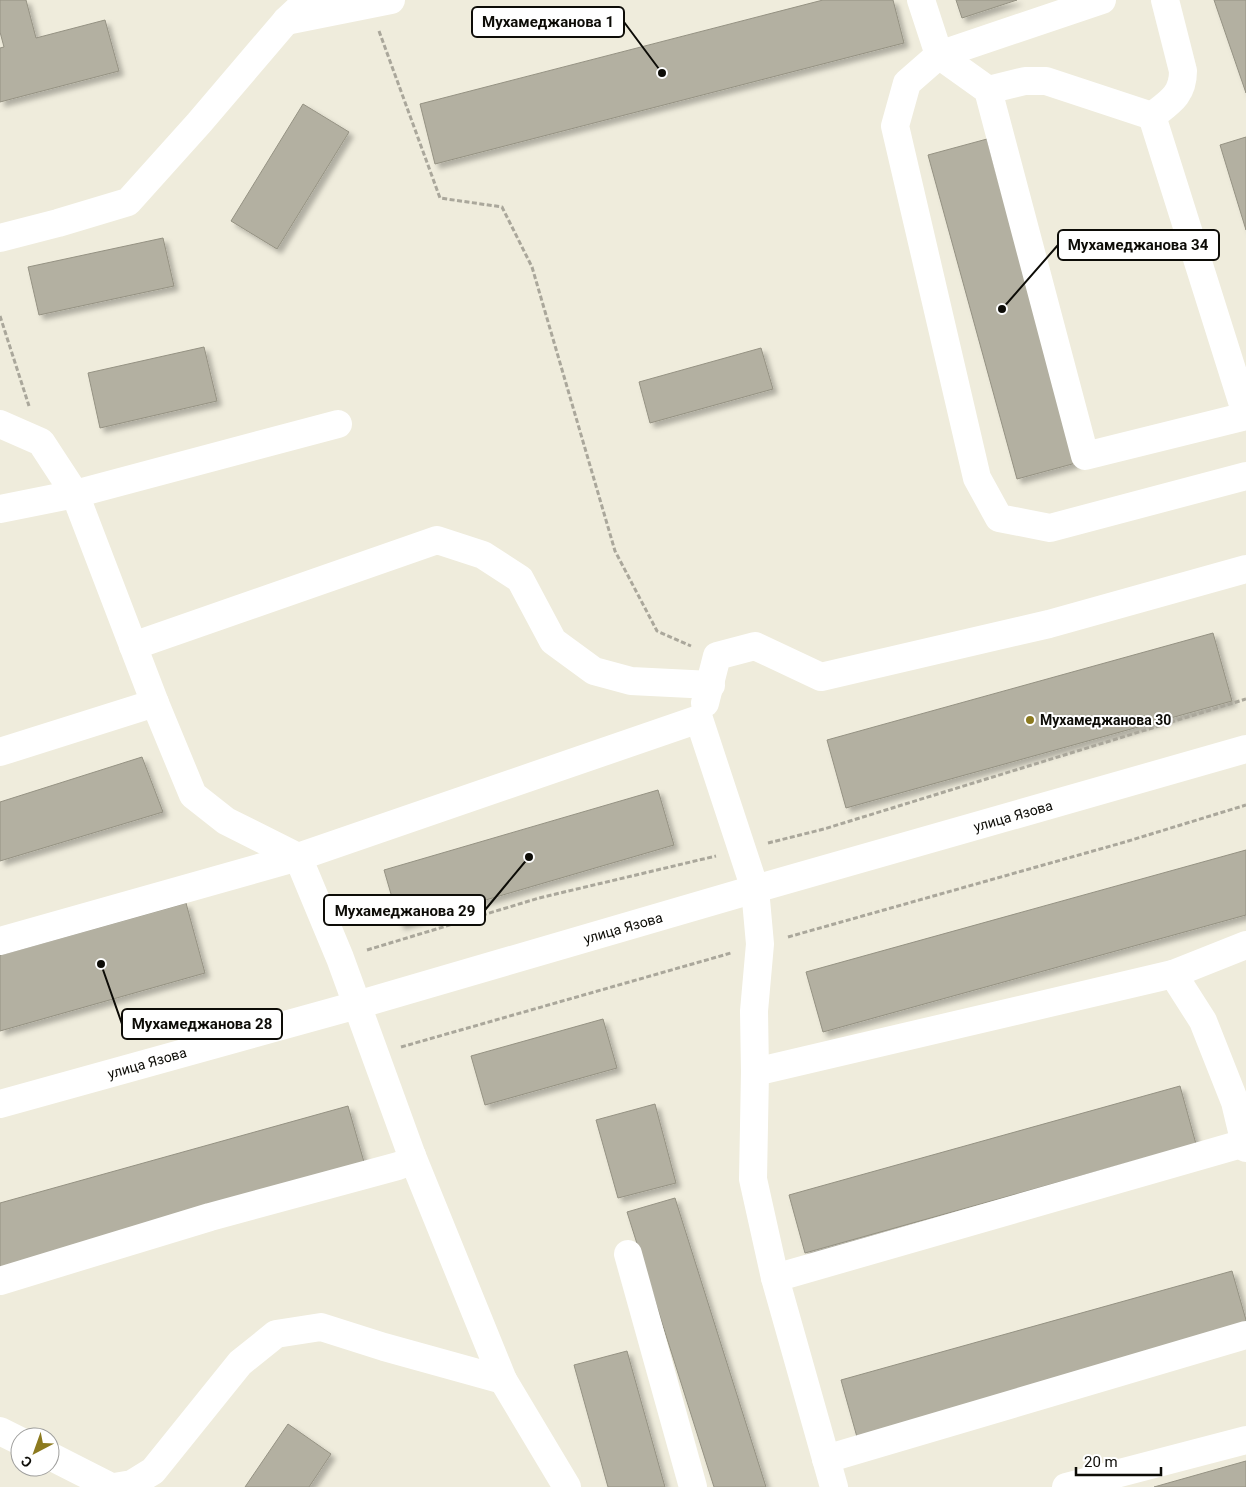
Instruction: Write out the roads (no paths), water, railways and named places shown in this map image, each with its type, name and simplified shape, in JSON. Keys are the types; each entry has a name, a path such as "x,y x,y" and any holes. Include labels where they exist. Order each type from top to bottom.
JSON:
{"street":[{"path":"0,238 128,202 199,123 286,21 308,0"},
{"path":"921,0 939,55 988,90 1085,456 1246,415 1152,116"},
{"path":"1102,0 939,55 907,83 895,126 977,478 999,518 1050,528 1246,476"},
{"path":"1152,116 1172,100 1180,91 1183,82 1183,71 1165,0"},
{"path":"286,21 381,2"},
{"path":"988,90 1025,81 1046,81 1152,116"},
{"path":"0,424 41,442 75,494 155,704 193,794 226,821 298,857 358,1005 412,1156 502,1380 567,1487"},
{"path":"0,510 75,494 338,424"},
{"path":"133,646 437,540 483,555 520,579 553,641 594,671 631,681 711,685"},
{"path":"834,1487 775,1278 753,1179 754,1011 760,944 755,888 699,720 711,685 717,656 756,646 821,677 1049,624 1246,569"},
{"path":"0,752 155,704"},
{"path":"0,941 298,857 699,720"},
{"name":"улица Язова","path":"0,1104 358,1005 755,888 1246,749"},
{"path":"755,1072 1172,974 1246,946"},
{"path":"775,1278 1245,1145 1240,1100 1203,1021 1172,974"},
{"path":"0,1281 210,1217 398,1166 406,1163 412,1156"},
{"path":"628,1254 693,1487"},
{"path":"60,1461 113,1487 132,1484 153,1471 240,1363 276,1334 320,1327 502,1380"},
{"path":"826,1459 1246,1335"},
{"path":"1066,1487 1246,1440"}],"place":[{"name":"Мухамеджанова 1","path":"662,73"},
{"name":"Мухамеджанова 34","path":"1002,309"},
{"name":"Мухамеджанова 30","path":"1030,720"},
{"name":"Мухамеджанова 29","path":"529,857"},
{"name":"Мухамеджанова 28","path":"101,964"}]}
